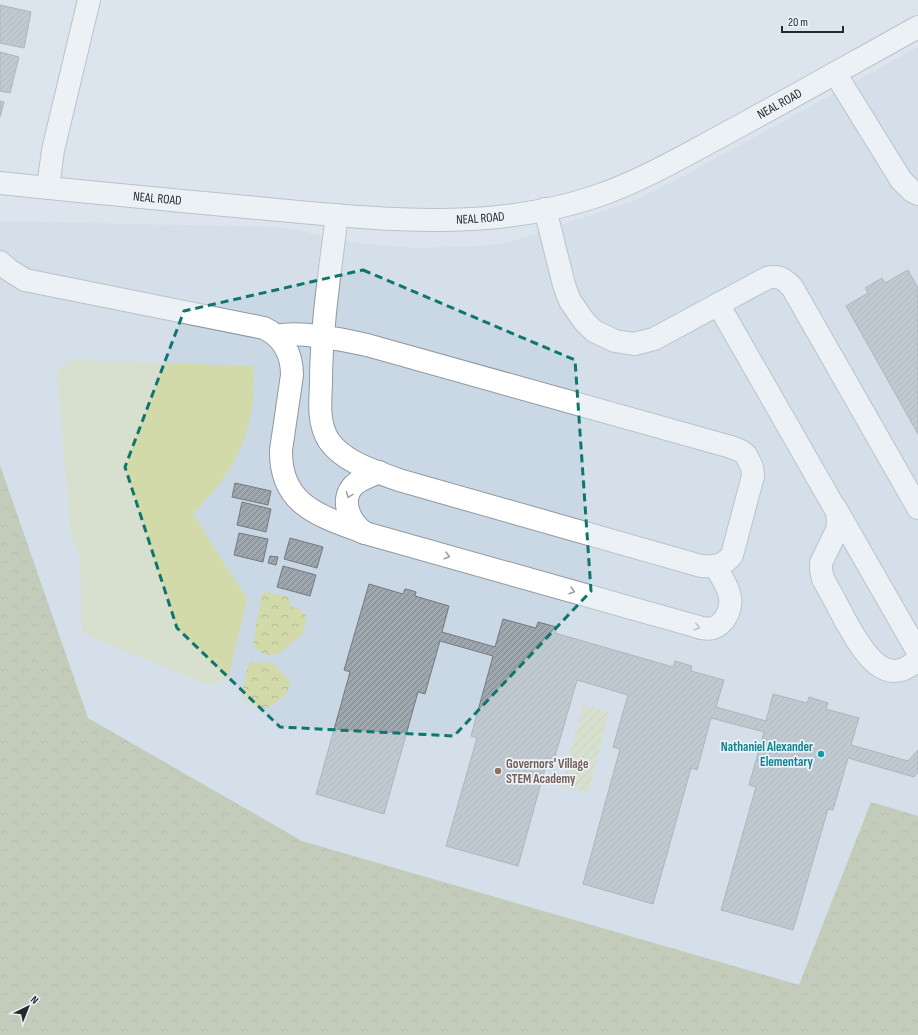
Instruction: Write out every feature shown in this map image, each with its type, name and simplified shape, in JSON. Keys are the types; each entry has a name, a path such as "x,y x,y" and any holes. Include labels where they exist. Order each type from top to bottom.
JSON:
{"street":[{"path":"48,188 53,150 89,0"},
{"name":"NEAL ROAD","path":"0,183 336,215 436,220 507,216 545,209 595,196 642,177 758,116 918,27"},
{"path":"835,73 901,180 912,191 918,194"},
{"path":"545,209 564,285 570,301 584,321 594,331 615,341 634,344 654,339 767,278 773,276 780,277 785,281 792,287 918,508"},
{"path":"278,336 292,333 322,337 344,340 367,345 731,447 746,455 752,467 751,484 732,555 724,563 715,566 701,566 400,480 360,465 347,458 332,444 325,434 321,419 320,354 322,337 336,215"},
{"path":"0,262 18,277 25,280 264,328 278,336 291,357 292,365 292,375 280,463 286,481 296,498 308,509 323,517 365,533 702,628 714,628 719,625 726,617 730,607 728,588 715,566"},
{"path":"718,304 918,652"},
{"path":"365,533 351,518 347,508 348,498 352,488 355,485 379,472"},
{"path":"832,503 837,512 837,530 822,563 821,570 823,579 860,647 875,663 891,670 900,671 918,659"}],"highlighted area":[{"path":"363,270 575,360 591,591 454,736 280,727 177,628 125,467 184,311"}],"shaded area":[{"name":"Governors' Village STEM Academy","path":"918,47 918,1035 156,1035 0,508 0,221 277,227 302,230 312,234 366,244 413,248 478,246 507,243 631,202 676,180"}],"green space":[{"path":"71,360 253,366 252,410 241,447 222,481 193,514 247,599 228,678 211,686 88,636 82,631 80,557 71,535 57,372"},
{"path":"0,465 88,718 302,841 799,985 871,802 918,816 918,1035 0,1035"},
{"path":"265,592 286,596 289,599 290,606 299,609 306,615 302,634 283,651 272,655 260,652 253,642 262,594"},
{"path":"253,662 274,663 290,682 289,689 286,693 279,700 268,707 253,706 246,703 241,698 248,666"},
{"path":"583,705 609,712 588,793 561,787"}],"building":[{"path":"0,5 31,12 24,48 0,43"},
{"path":"0,52 19,57 10,93 0,91"},
{"path":"0,101 4,102 0,117"},
{"path":"908,270 918,288 918,434 846,306 868,293 865,288 882,278 885,283"},
{"path":"235,483 271,491 268,505 232,497"},
{"path":"242,502 271,509 266,532 237,525"},
{"path":"239,533 268,539 263,562 234,555"},
{"path":"290,538 323,547 317,568 284,559"},
{"path":"270,556 278,557 276,565 268,563"},
{"path":"283,566 316,575 310,596 277,587"},
{"name":"Nathaniel Alexander Elementary","path":"369,584 403,594 405,589 410,590 416,592 415,596 449,606 442,632 495,647 503,619 536,628 538,622 557,627 555,633 673,667 675,661 692,666 691,671 724,680 716,707 766,721 773,694 807,703 809,697 828,703 826,709 859,718 851,745 908,761 918,750 918,772 914,777 848,758 833,810 828,809 793,930 721,910 756,787 749,785 764,732 711,718 697,770 691,768 653,904 583,884 620,749 613,747 628,695 577,680 554,760 548,758 518,866 446,846 477,738 471,736 493,656 440,641 425,694 418,692 384,814 316,794 350,672 344,670"}],"place":[{"name":"Nathaniel Alexander Elementary","path":"821,754"},
{"name":"Governors' Village STEM Academy","path":"498,771"}]}
